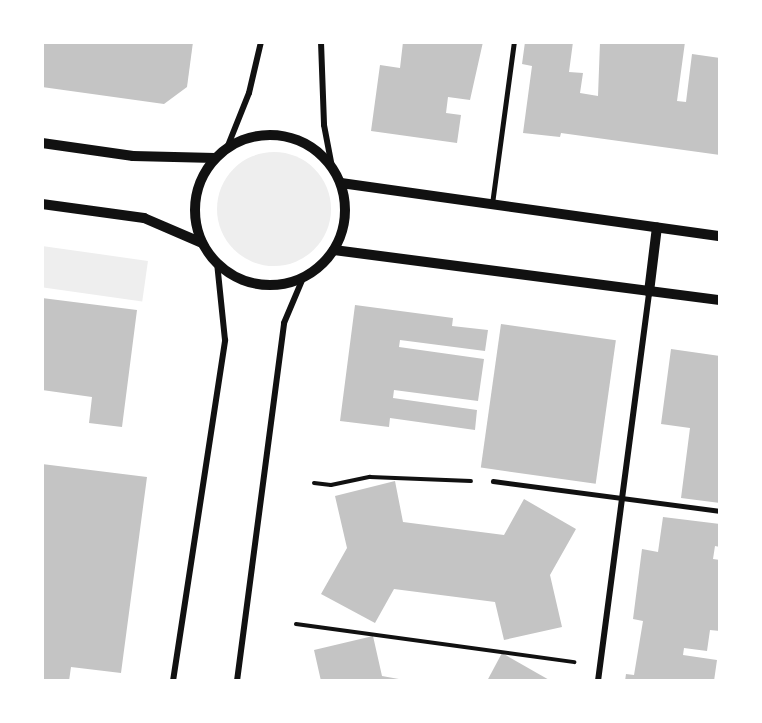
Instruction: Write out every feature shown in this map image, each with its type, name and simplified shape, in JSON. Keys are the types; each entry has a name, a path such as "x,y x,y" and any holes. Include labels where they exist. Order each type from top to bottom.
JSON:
{"street":[{"path":"227,148 249,93 261,42"},
{"path":"321,42 324,125 332,167"},
{"path":"237,681 284,323 303,278 334,250 343,229 346,206 341,183 332,167 316,150 296,139 272,135 249,138 227,148 215,158 202,176 195,198 195,221 202,243 217,264 235,277 257,284 280,285 303,278"},
{"path":"42,143 134,156 215,158"},
{"path":"341,183 720,236"},
{"path":"42,204 144,218 202,243"},
{"path":"598,681 657,227"},
{"path":"334,250 720,300"},
{"path":"173,681 225,340 217,264"}],"lane":[{"path":"492,204 514,42"},
{"path":"493,481 720,511"}],"path":[{"path":"314,483 331,485 370,477 493,481"},
{"path":"296,624 574,662"}],"shaded area":[{"path":"274,152 296,156 315,168 327,187 331,209 327,231 315,250 296,262 274,266 252,262 233,250 221,231 217,209 221,187 233,168 252,156"},
{"path":"42,246 148,261 142,301 42,287"}],"building":[{"path":"42,42 193,42 187,87 164,104 42,87"},
{"path":"403,42 483,42 470,100 448,97 446,113 461,115 457,143 371,131 380,65 400,68"},
{"path":"525,42 573,42 569,72 583,73 580,93 598,96 600,42 685,42 677,101 686,102 692,54 720,58 720,155 561,133 560,137 523,133 532,66 522,64"},
{"path":"42,298 137,310 122,427 89,423 92,397 42,390"},
{"path":"355,305 453,318 452,326 488,330 485,351 400,340 399,347 484,359 478,401 394,390 393,398 477,410 475,430 390,418 389,427 340,421"},
{"path":"501,324 616,340 596,484 481,468"},
{"path":"671,349 720,356 720,503 681,498 690,428 661,424"},
{"path":"42,464 147,477 121,673 71,667 69,681 42,681"},
{"path":"395,481 403,522 504,535 524,499 576,529 550,575 562,627 504,640 495,602 394,589 375,623 321,594 347,548 335,496"},
{"path":"663,517 720,524 720,547 715,546 713,559 720,560 720,631 710,630 707,651 684,648 683,655 717,660 714,681 625,681 626,674 634,675 643,621 633,619 642,549 658,552"},
{"path":"373,636 382,676 410,681 321,681 314,650"},
{"path":"502,653 551,681 487,681"}]}
